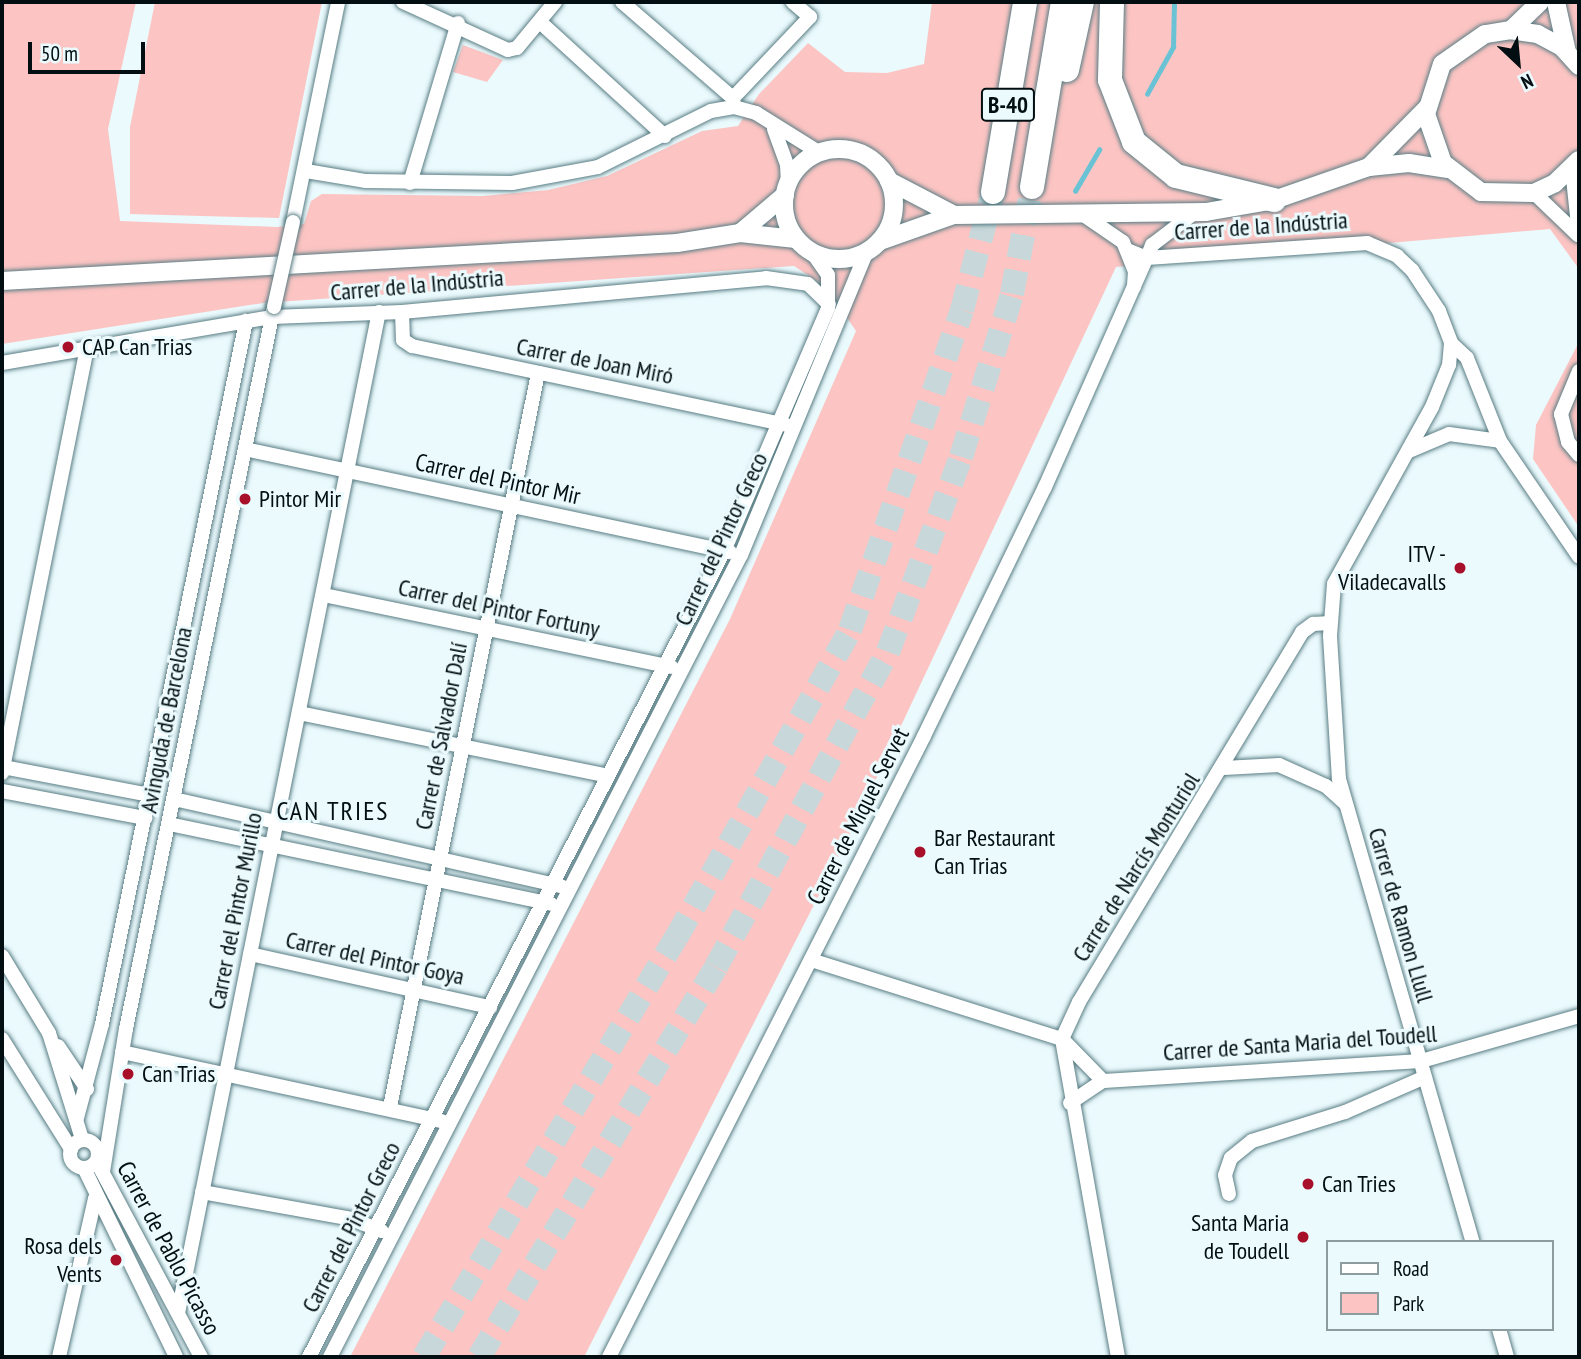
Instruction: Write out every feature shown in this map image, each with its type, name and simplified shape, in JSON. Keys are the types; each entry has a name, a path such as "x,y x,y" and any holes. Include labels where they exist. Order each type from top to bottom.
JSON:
{"highway":[{"name":"B-40","path":"1032,187 1063,2"},
{"path":"1043,128 1067,71 1082,2"},
{"path":"1112,2 1110,80 1134,142 1176,176 1274,200"},
{"name":"B-40","path":"993,192 1015,64 1019,6"}],"street":[{"name":"Avinguda de Barcelona","path":"97,1158 122,1052 273,312 306,171 338,2"},
{"path":"403,2 458,23 508,50 540,22 555,2"},
{"path":"622,2 734,102 757,113 774,129 820,153 860,154 889,181 954,215"},
{"path":"306,171 410,183 512,183 573,174 618,160 711,111 734,102 810,17 793,2"},
{"path":"1511,30 1540,2"},
{"path":"1556,2 1573,59"},
{"path":"540,22 665,136"},
{"path":"410,183 458,23"},
{"path":"1447,169 1431,140 1427,108 1436,76 1456,50 1485,34 1511,30 1545,37 1573,59"},
{"path":"1369,167 1427,108"},
{"path":"774,129 787,190 786,218 796,239 812,252 840,259 954,215 1194,213 1274,200 1369,167 1409,163 1447,169 1488,194 1534,193 1576,165"},
{"path":"740,233 787,190 801,166 820,153"},
{"path":"1576,165 1579,235"},
{"path":"874,246 894,209 889,181"},
{"path":"1534,193 1579,235"},
{"name":"Carrer de Miquel Servet","path":"610,1357 1039,500 1147,258 1163,233 1194,213"},
{"path":"1084,216 1118,236 1127,250 1134,289"},
{"path":"2,281 664,244 740,233 796,239"},
{"name":"Carrer de la Indústria","path":"1147,258 1367,243 1397,256 1412,270 1438,311 1451,343 1467,358 1500,441 1579,557"},
{"name":"Carrer del Pintor Greco","path":"330,1357 741,555 874,246"},
{"path":"1127,250 1147,258"},
{"name":"Carrer del Pintor Greco","path":"309,1357 724,551 829,304 828,275 812,252"},
{"name":"Carrer de la Indústria","path":"2,363 246,321 273,312 402,312 766,278 808,284 829,304"},
{"path":"402,312 403,340"},
{"name":"Carrer del Pintor Murillo","path":"178,1312 379,313"},
{"name":"Avinguda de Barcelona","path":"77,1118 87,1088 150,795 246,321"},
{"name":"Carrer de Joan Miró","path":"375,332 386,328 403,340 538,373 780,424"},
{"path":"1330,623 1334,584 1441,386 1451,343"},
{"path":"87,348 2,770 150,795"},
{"path":"1579,371 1561,414 1568,442 1579,455"},
{"name":"Carrer de Salvador Dalí","path":"390,1107 538,373"},
{"name":"Carrer del Pintor Greco","path":"780,424 798,427"},
{"path":"1406,453 1450,434 1500,441"},
{"name":"Carrer del Pintor Mir","path":"245,449 741,555"},
{"name":"Carrer del Pintor Fortuny","path":"324,596 665,665"},
{"name":"Carrer de Narcís Monturiol","path":"1062,1039 1079,1002 1224,768 1302,632 1313,624 1330,623"},
{"name":"Carrer de Ramon Llull","path":"1330,623 1335,738 1345,803 1472,1240"},
{"path":"665,665 683,670"},
{"path":"299,713 608,776"},
{"name":"Carrer de Ramon Llull","path":"1224,768 1279,765 1326,786 1345,803"},
{"path":"2,791 145,818"},
{"path":"174,799 442,856 554,882 570,890"},
{"path":"169,824 562,906"},
{"name":"Carrer del Pintor Goya","path":"250,954 490,1007"},
{"path":"2,956 49,1033 87,1088"},
{"path":"811,960 1062,1039 1103,1081 1070,1103"},
{"name":"Carrer de Santa Maria del Toudell","path":"1103,1081 1421,1061 1579,1016"},
{"path":"49,1033 77,1118 77,1144 73,1162 97,1158"},
{"path":"2,1039 77,1144 97,1158"},
{"path":"1062,1039 1070,1103 1118,1357"},
{"path":"122,1052 390,1107 434,1117 450,1124"},
{"path":"1229,1194 1225,1175 1231,1157 1252,1141 1346,1112 1425,1077"},
{"name":"Carrer de Pablo Picasso","path":"97,1158 95,1198 176,1357"},
{"name":"Carrer de Pablo Picasso","path":"97,1158 201,1357"},
{"path":"202,1192 376,1228 393,1236"},
{"path":"59,1357 95,1198"},
{"path":"1500,1331 1507,1357"}],"green space":[{"path":"2,2 136,2 108,129 120,221 277,227 304,224 311,201 322,194 483,196 548,190 607,176 702,131 738,126 759,94 808,43 845,72 887,73 924,64 932,2 1579,2 1579,269 1550,229 1116,267 856,822 584,1357 350,1357 730,619 856,331 826,287 794,266 263,303 2,344"},
{"path":"155,2 322,2 279,218 130,214 130,127"},
{"path":"463,45 503,60 487,82 453,72"},
{"path":"1579,342 1579,527 1533,459 1536,425"}],"waterway":[{"path":"1147,94 1173,47 1174,2"},
{"path":"1075,191 1099,150"}],"tunnel":[{"path":"479,1357 716,967 888,652 961,457 1012,294 1032,187"},
{"path":"424,1357 676,938 850,630 962,310 993,192"}],"place":[{"name":"CAP Can Trias","path":"68,347"},
{"name":"Pintor Mir","path":"245,499"},
{"name":"ITV - Viladecavalls","path":"1460,568"},
{"name":"Bar Restaurant Can Trias","path":"920,852"},
{"name":"Can Trias","path":"128,1074"},
{"name":"Can Tries","path":"1308,1184"},
{"name":"Santa Maria de Toudell","path":"1303,1237"},
{"name":"Rosa dels Vents","path":"116,1260"}],"district":[{"name":"CAN TRIES","path":"333,811"}]}
